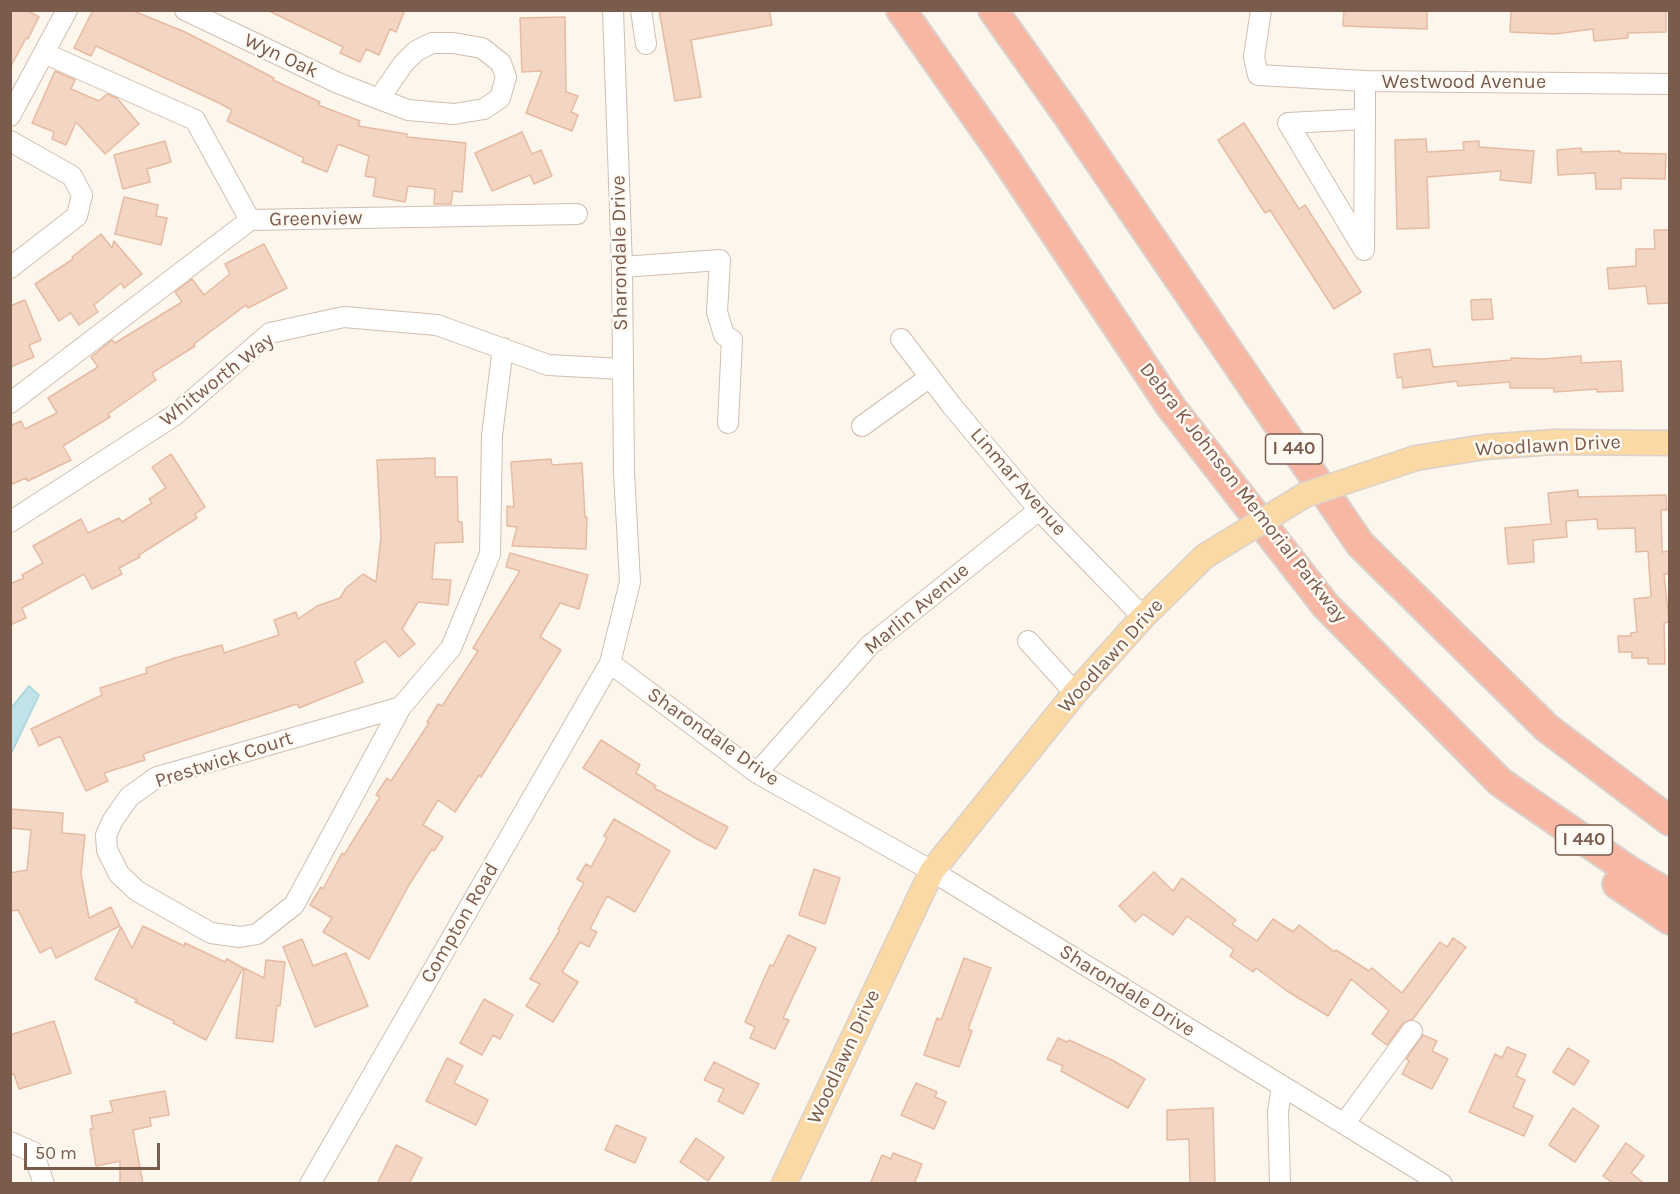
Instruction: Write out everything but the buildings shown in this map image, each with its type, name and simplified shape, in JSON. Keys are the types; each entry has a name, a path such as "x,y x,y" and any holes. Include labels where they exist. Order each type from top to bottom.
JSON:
{"highway":[{"name":"Debra K Johnson Memorial Parkway","path":"901,10 1005,158 1171,407 1326,606 1500,782 1628,870 1670,895"},
{"name":"I 440","path":"993,10 1360,544 1547,728 1670,820"},
{"path":"1500,782 1557,838 1621,887 1670,920"}],"main road":[{"name":"Woodlawn Drive","path":"784,1184 932,871 1075,693 1143,617 1205,556 1305,495 1416,458 1485,447 1554,442 1670,442"}],"street":[{"path":"10,116 67,10"},
{"name":"Wyn Oak","path":"185,10 338,83 379,99 408,110 454,114 484,109 500,98 506,77 501,63 482,48 453,43 432,44 416,51 403,64 379,99"},
{"name":"Westwood Avenue","path":"1261,10 1254,57 1258,75 1365,81 1670,84"},
{"path":"614,16 642,15 646,44"},
{"name":"Sharondale Drive","path":"614,16 622,267 624,473 630,582 610,663 757,773 932,871 1442,1184"},
{"path":"44,53 195,120 250,220"},
{"path":"1365,81 1365,119 1364,250 1288,123 1365,119"},
{"path":"10,141 72,176 82,195 77,216 10,268"},
{"name":"Greenview","path":"10,403 250,220 576,214"},
{"path":"622,267 720,260 717,312 724,335 732,340 729,423"},
{"name":"Whitworth Way","path":"10,522 176,415 270,333 344,317 437,325 548,365 622,369"},
{"name":"Linmar Avenue","path":"901,339 1039,510 1143,617"},
{"name":"Prestwick Court","path":"401,707 157,777 129,797 106,835 107,850 119,874 137,891 211,933 240,937 257,934 294,904 401,707 451,648 490,554 492,435 503,348"},
{"path":"862,426 930,377"},
{"name":"Marlin Avenue","path":"757,773 870,645 1039,510"},
{"path":"1028,641 1075,693"},
{"name":"Compton Road","path":"318,1180 610,663"},
{"path":"1344,1124 1412,1031"},
{"path":"1280,1184 1278,1111 1282,1087"},
{"path":"10,1142 33,1152 44,1184"}],"water":[{"path":"29,686 39,695 11,754 11,708"}]}
